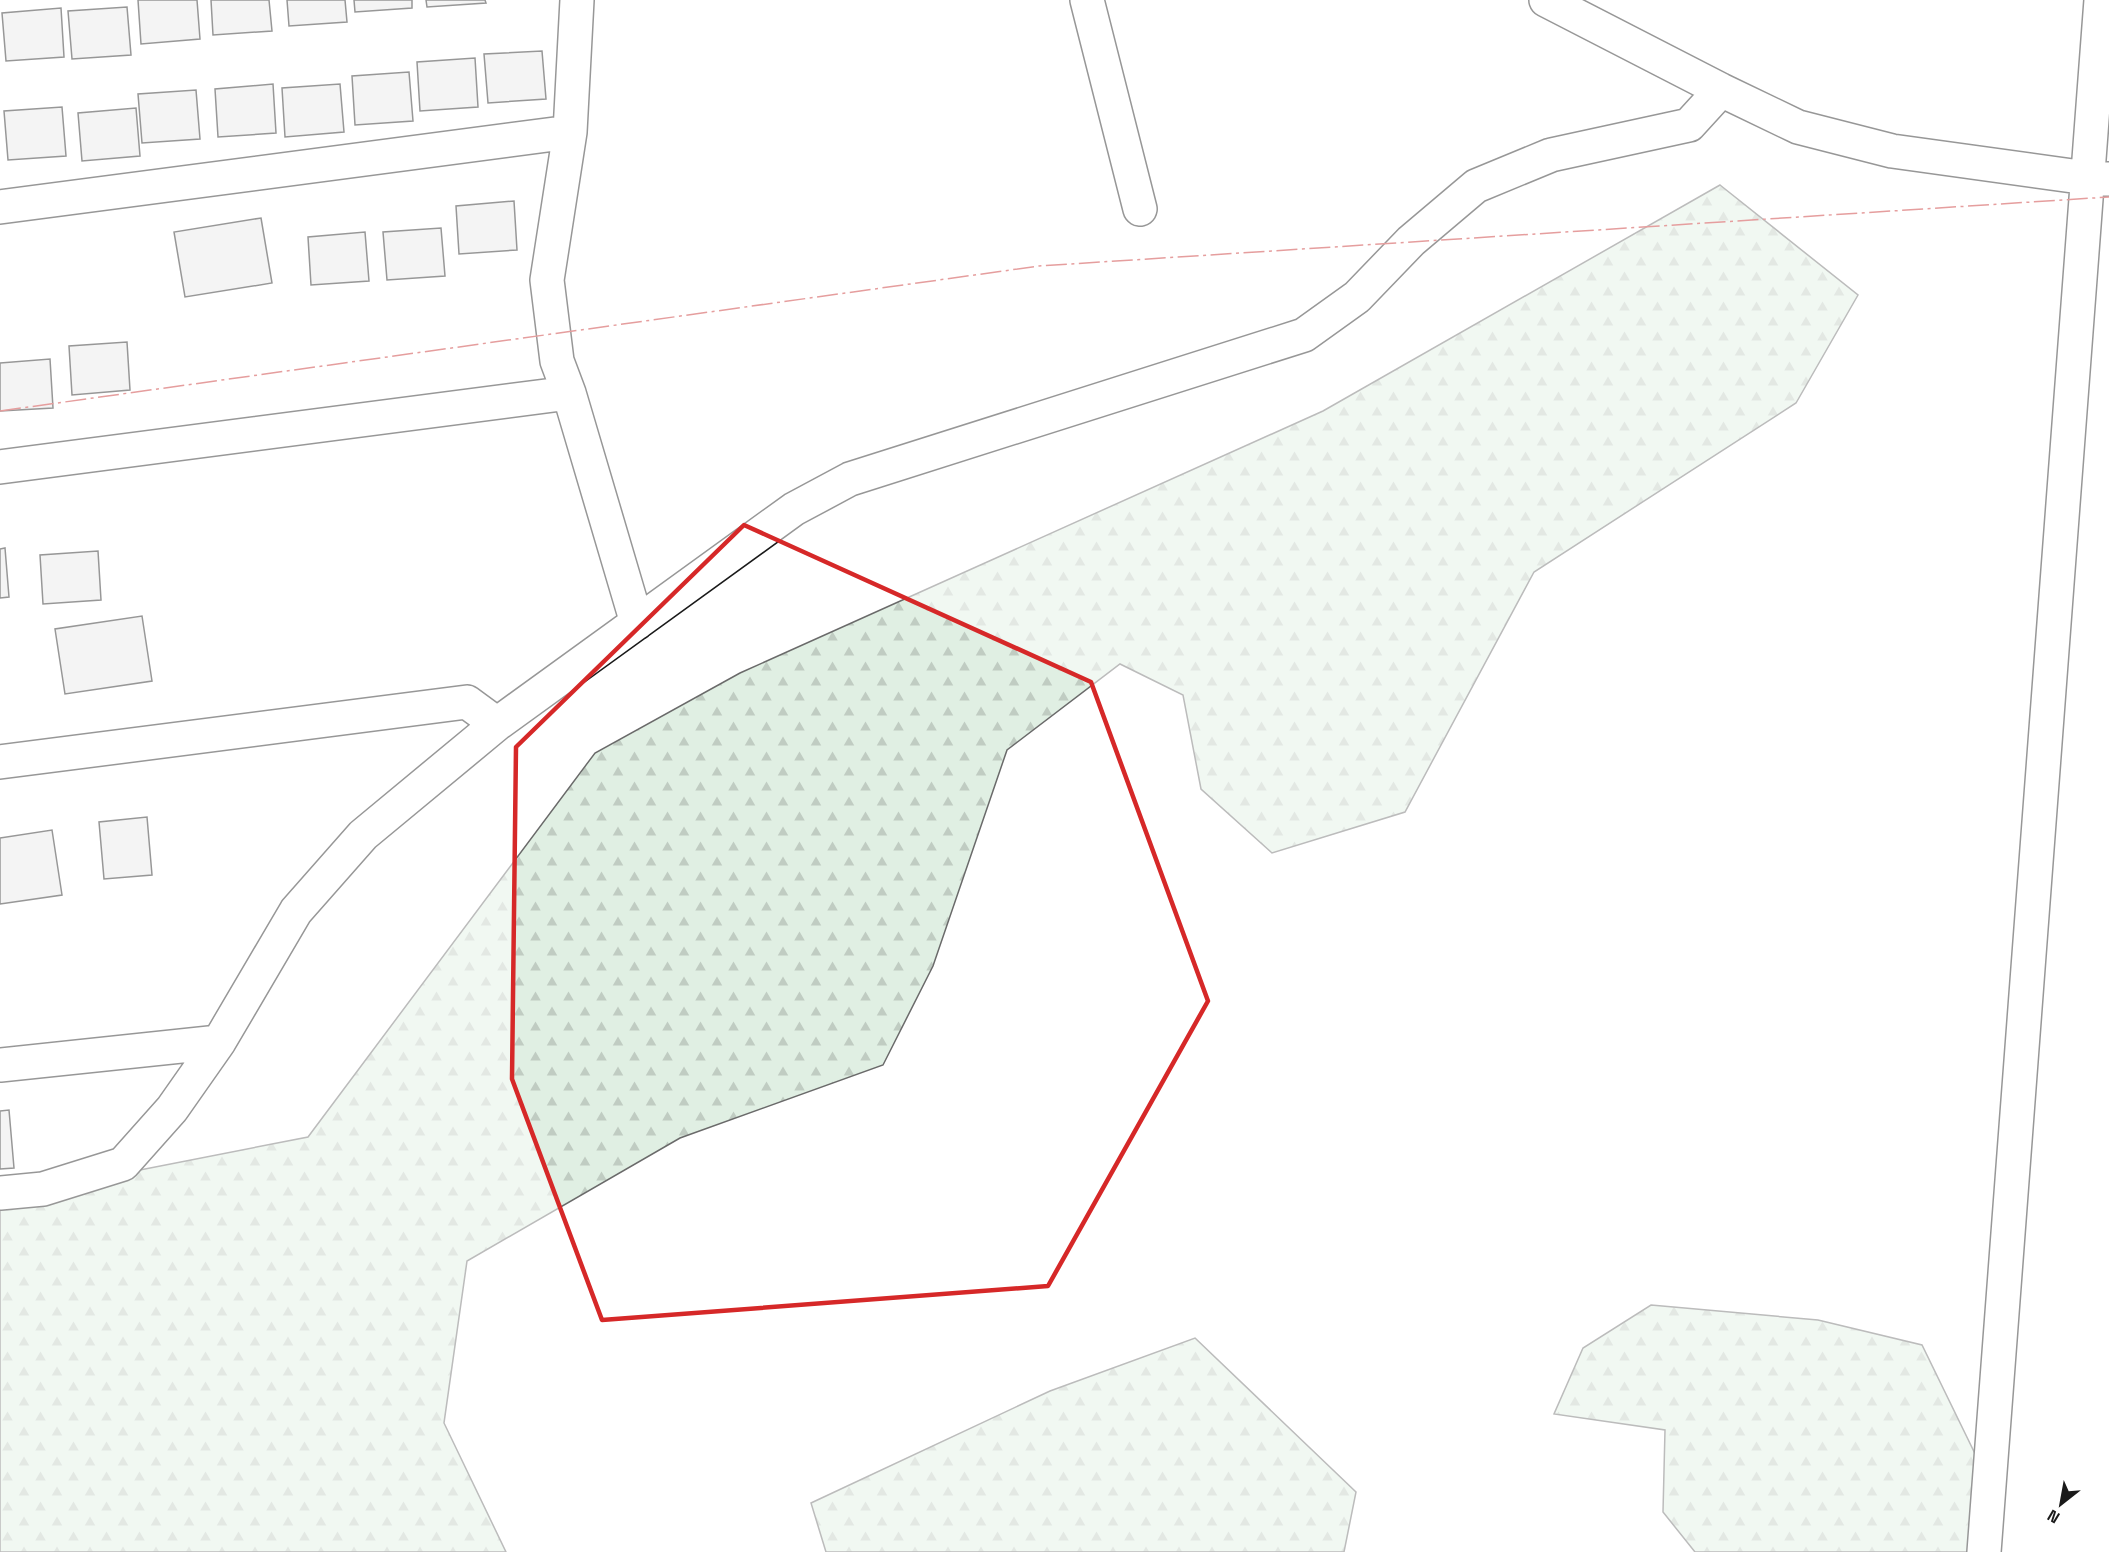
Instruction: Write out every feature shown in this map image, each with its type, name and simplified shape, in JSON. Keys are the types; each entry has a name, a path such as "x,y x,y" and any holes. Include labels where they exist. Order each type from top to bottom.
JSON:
{"street":[{"path":"577,0 570,132 547,280 557,361 569,393 636,623"},
{"path":"1087,0 1140,209"},
{"path":"1546,0 1720,90 1798,127 1892,151 2098,179"},
{"path":"1984,1552 2098,179 2101,0"},
{"path":"0,1193 43,1189 123,1164 172,1109 219,1042 296,911 363,835 497,724 794,509 850,479 1304,335 1358,297 1411,241 1476,186 1551,155 1689,125 1720,90"},
{"path":"0,207 570,132"},
{"path":"0,467 569,393"},
{"path":"0,762 467,702 497,724"},
{"path":"0,1065 219,1042"}],"highlighted area":[{"path":"744,525 1091,682 1208,1001 1048,1286 602,1320 512,1079 516,747"}],"green space":[{"path":"1720,185 1858,295 1796,403 1534,572 1405,812 1272,853 1201,789 1183,695 1120,664 1007,750 933,966 883,1065 680,1138 467,1261 444,1423 506,1552 0,1552 0,1210 43,1189 308,1137 595,753 740,673 1323,411"},
{"path":"1651,1305 1818,1320 1922,1345 2000,1505 1983,1552 1695,1552 1663,1512 1665,1430 1554,1414 1583,1348"},
{"path":"1195,1338 1356,1492 1344,1552 826,1552 811,1503 1050,1391"}],"building":[{"path":"138,0 197,0 200,39 141,44"},
{"path":"211,0 269,0 272,31 213,35"},
{"path":"287,0 345,0 347,22 289,26"},
{"path":"354,0 412,0 412,8 355,12"},
{"path":"426,0 485,0 486,3 427,7"},
{"path":"127,7 131,55 72,59 68,11"},
{"path":"61,8 64,57 6,61 2,13"},
{"path":"542,51 546,99 488,103 484,54"},
{"path":"475,58 478,107 420,111 417,62"},
{"path":"409,72 413,121 355,125 352,76"},
{"path":"273,84 276,133 218,137 215,89"},
{"path":"340,84 344,132 285,137 282,88"},
{"path":"196,90 200,139 142,143 138,94"},
{"path":"62,107 66,156 8,160 4,111"},
{"path":"136,108 140,156 82,161 78,113"},
{"path":"514,201 517,250 459,254 456,206"},
{"path":"261,218 272,283 185,297 174,232"},
{"path":"441,228 445,276 387,280 383,232"},
{"path":"365,232 369,281 311,285 308,237"},
{"path":"127,342 130,390 72,395 69,346"},
{"path":"50,359 53,408 0,411 0,363"},
{"path":"5,548 9,597 0,598 0,549"},
{"path":"98,551 101,600 43,604 40,555"},
{"path":"142,616 152,681 65,694 55,629"},
{"path":"147,817 152,875 104,879 99,822"},
{"path":"52,830 62,895 0,904 0,838"},
{"path":"9,1110 14,1168 0,1169 0,1111"}],"power":[{"path":"0,411 1039,266 2109,197"}]}
